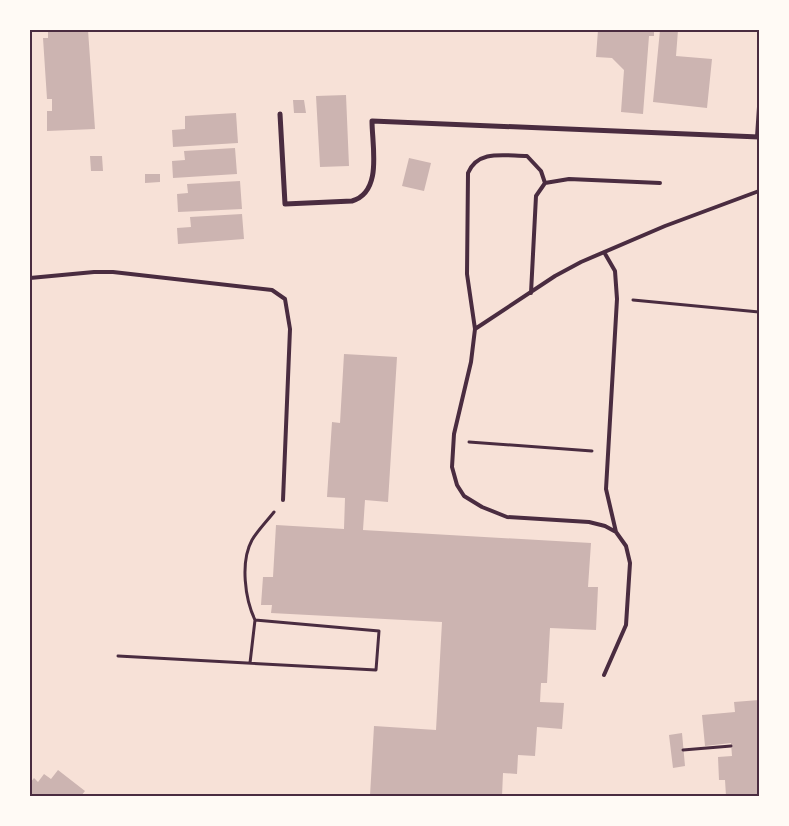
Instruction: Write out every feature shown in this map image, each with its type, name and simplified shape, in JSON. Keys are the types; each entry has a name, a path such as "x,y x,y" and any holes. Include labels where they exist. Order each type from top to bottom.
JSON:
{"street":[{"path":"280,114 286,204 352,201 361,198 367,193 372,182 372,121 758,137"}],"lane":[{"path":"758,137 759,107"},
{"path":"545,183 541,170 527,156 487,156 479,158 472,163 468,173 467,274 475,329 471,362 457,416 452,468 457,485 464,496 482,507 507,517 589,522 616,532"},
{"path":"531,293 536,196 545,183 569,179 660,182"},
{"path":"475,329 556,276 604,252 715,206 759,191"},
{"path":"604,252 615,271 617,299 606,489 616,532 626,546 630,563 626,625 604,675"},
{"path":"30,278 113,272 272,290 285,299 290,329 283,500"}],"path":[{"path":"617,299 759,312"},
{"path":"454,440 608,452"},
{"path":"250,663 255,620 248,606 245,588 252,541 283,500"},
{"path":"118,656 376,670 379,631 255,620"},
{"path":"683,750 731,746"}],"building":[{"path":"48,30 88,30 95,129 47,131 47,111 52,111 52,99 47,99 43,38 48,38"},
{"path":"598,30 654,30 654,36 649,36 643,114 621,112 624,70 612,58 596,57"},
{"path":"660,30 678,30 676,56 712,59 707,108 653,102"},
{"path":"346,95 349,166 320,167 316,96"},
{"path":"293,100 304,100 306,113 294,113"},
{"path":"236,113 238,143 173,147 172,130 185,129 185,116"},
{"path":"235,148 237,174 173,178 172,161 185,160 184,151"},
{"path":"90,156 102,156 103,171 91,171"},
{"path":"409,158 431,163 424,191 402,186"},
{"path":"145,174 160,174 160,182 145,183"},
{"path":"240,181 242,209 178,212 177,194 188,193 187,184"},
{"path":"242,214 244,239 178,244 177,228 191,227 190,217"},
{"path":"344,354 397,357 388,502 365,500 363,530 591,543 588,587 598,587 596,630 550,628 547,683 541,683 540,702 564,703 562,729 537,727 535,756 518,755 517,774 503,773 502,796 370,796 374,726 436,730 442,622 271,613 272,605 261,605 263,577 273,577 276,525 344,529 345,498 327,497 332,422 340,423"},
{"path":"759,700 759,794 726,796 725,780 719,780 718,757 732,756 731,743 705,746 702,715 735,712 734,702"},
{"path":"682,733 685,766 673,768 669,735"},
{"path":"58,770 85,791 81,796 30,796 30,783 34,778 38,782 44,774 51,779"}]}
